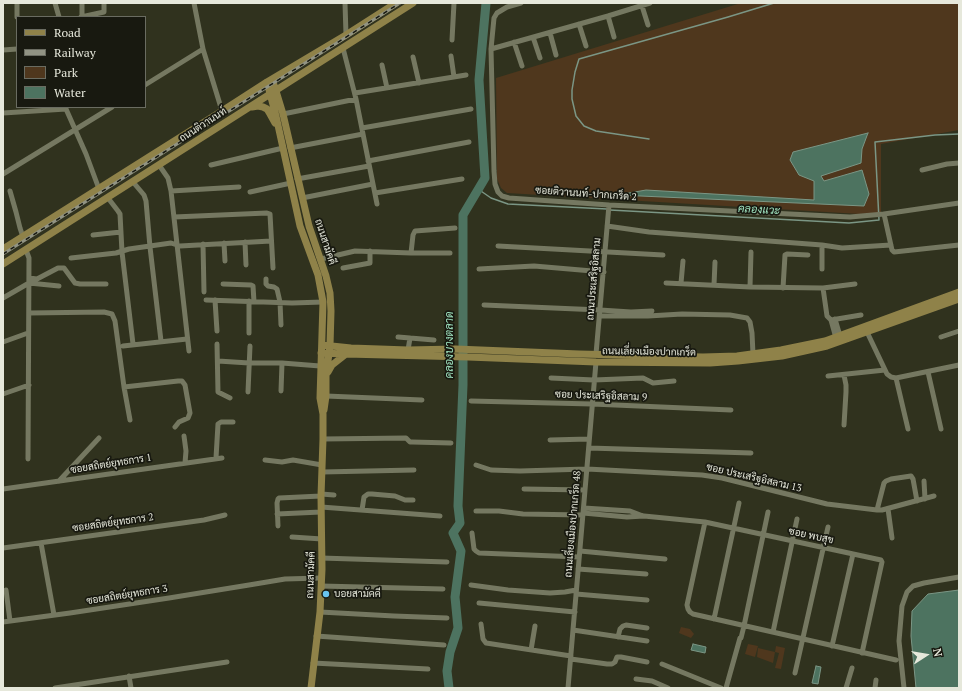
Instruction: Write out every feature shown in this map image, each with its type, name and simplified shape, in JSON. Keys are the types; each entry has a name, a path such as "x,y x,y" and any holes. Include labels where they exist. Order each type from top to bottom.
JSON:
{"main road":[{"name":"ถนนติวานนท์","path":"3,249 269,81 396,3"},
{"name":"ถนนติวานนท์","path":"3,264 414,3"},
{"name":"ถนนสามัคคี","path":"269,81 276,103 281,136 287,148"},
{"name":"ถนนสามัคคี","path":"276,103 283,114 300,226 318,275 323,302 320,366 320,398 323,414"},
{"path":"248,108 258,106 267,109 281,136"},
{"name":"ถนนสามัคคี","path":"294,181 302,198 309,226 326,276 330,294 331,311 330,349 323,414 320,612 311,688"},
{"name":"ถนนเลี่ยงเมืองปากเกร็ด","path":"596,358 737,356 825,342 959,292"},
{"name":"ถนนเลี่ยงเมืองปากเกร็ด","path":"330,349 346,354 469,353 710,363 738,361 782,356 828,346 959,299"},
{"path":"322,345 330,349"},
{"name":"ถนนเลี่ยงเมืองปากเกร็ด","path":"330,349 351,348 455,353"},
{"path":"321,352 330,349"},
{"path":"326,376 332,364 346,354"}],"street":[{"path":"17,3 17,16"},
{"path":"56,3 59,16"},
{"path":"81,16 82,3"},
{"path":"86,16 104,12 104,3"},
{"path":"194,3 203,49 222,111"},
{"path":"345,3 346,35"},
{"path":"452,40 454,3"},
{"name":"ซอยติวานนท์-ปากเกร็ด 2","path":"521,3 507,7 497,13 494,18 491,49 494,171 495,184 498,192 502,196 509,198 609,208 850,217 959,203"},
{"path":"491,49 650,3"},
{"path":"642,6 648,25"},
{"path":"608,16 614,36"},
{"path":"579,24 586,46"},
{"path":"550,32 556,55"},
{"path":"533,37 540,58"},
{"path":"514,42 522,66"},
{"path":"343,48 356,96 377,204"},
{"path":"3,50 16,49"},
{"path":"146,84 203,49"},
{"path":"451,56 454,77"},
{"path":"413,57 419,83"},
{"path":"382,65 387,88"},
{"path":"283,114 387,88 466,75"},
{"path":"3,113 66,108 76,129 99,189"},
{"path":"3,174 110,108"},
{"path":"211,165 363,131 471,109"},
{"path":"250,192 368,163 469,142"},
{"path":"922,170 947,164 959,163"},
{"path":"159,165 168,178 171,191 189,351"},
{"path":"375,193 462,179"},
{"path":"133,182 144,195 146,201 161,341"},
{"path":"302,198 373,184"},
{"path":"171,191 240,187"},
{"path":"10,191 23,237"},
{"path":"108,198 120,214 122,252 133,344"},
{"name":"ถนนประเสริฐอิสลาม","path":"596,358 609,208"},
{"path":"174,217 270,214 272,268"},
{"path":"880,214 894,252 959,245"},
{"path":"607,226 649,232 822,245 842,248 891,245"},
{"path":"411,253 414,231 455,228"},
{"path":"94,235 121,232"},
{"path":"71,258 101,256 122,252 129,249 171,243 180,246 271,240"},
{"path":"245,242 246,265"},
{"path":"224,243 225,261"},
{"path":"203,244 204,292"},
{"path":"822,245 822,269"},
{"path":"498,246 663,255"},
{"path":"26,250 29,258 28,459"},
{"path":"321,259 355,251 450,253"},
{"path":"344,268 370,263 370,251"},
{"path":"750,288 751,252"},
{"path":"783,288 785,255 808,255"},
{"path":"681,283 683,262"},
{"path":"714,285 715,262"},
{"path":"479,269 534,266 604,272"},
{"path":"3,298 29,281 37,279 58,268 64,268 74,283 106,284"},
{"path":"266,279 266,284 268,286 277,289 280,302 281,325"},
{"path":"29,281 59,286"},
{"path":"666,283 750,288 823,288 855,284"},
{"path":"223,284 253,286 249,334"},
{"path":"823,288 827,316 833,319 861,315"},
{"path":"206,300 323,302"},
{"path":"215,300 217,332"},
{"path":"484,305 631,312 652,311"},
{"path":"29,313 104,312 112,314 130,420"},
{"path":"600,316 682,314 730,315 747,318 750,322 752,333 752,354"},
{"path":"833,319 838,337"},
{"path":"941,336 959,331"},
{"path":"867,332 889,376 896,378 959,365"},
{"path":"3,342 28,333"},
{"path":"398,337 434,340"},
{"path":"408,350 410,338"},
{"path":"123,346 188,339"},
{"path":"218,344 217,389 218,392 230,398"},
{"path":"248,392 250,346"},
{"name":"ถนนเลี่ยงเมืองปากเกร็ด 48","path":"568,688 596,358"},
{"path":"218,361 320,366"},
{"path":"281,391 282,363"},
{"path":"828,376 885,370"},
{"path":"928,372 940,429"},
{"path":"844,375 846,392 844,424"},
{"path":"551,378 594,380 643,378 653,382 674,381"},
{"path":"896,378 908,430"},
{"path":"124,386 182,381 185,385 190,414 188,418 179,422 175,428"},
{"path":"3,394 28,385"},
{"path":"326,396 422,400"},
{"name":"ซอย ประเสริฐอิสลาม 9","path":"472,402 592,404 731,410"},
{"path":"216,458 218,424 221,422 233,422"},
{"path":"184,436 186,451 185,462"},
{"path":"58,481 99,438"},
{"path":"323,439 406,438 410,442 451,443"},
{"path":"550,440 589,439"},
{"path":"589,448 751,453"},
{"name":"ซอยสถิตย์ยุทธการ 1","path":"3,489 185,462 222,458"},
{"path":"264,460 282,462 293,460 322,469 414,470"},
{"name":"ซอย ประเสริฐอิสลาม 13","path":"476,465 491,470 520,471 587,469 702,475 722,478 827,504 877,510 888,509 934,496"},
{"path":"877,510 884,483 891,479 911,476 913,479 917,501"},
{"path":"924,481 925,499"},
{"path":"524,489 585,490"},
{"path":"362,510 364,497 368,494 395,496 405,500 413,500"},
{"path":"278,526 277,503 279,498 334,495"},
{"path":"714,619 739,502"},
{"path":"888,509 892,538"},
{"path":"277,514 321,510 362,510 440,516"},
{"name":"ซอย พบสุข","path":"476,511 499,511 523,514 630,511 644,516 705,522 880,560 882,562 862,653"},
{"path":"726,688 744,626 768,512"},
{"name":"ซอยสถิตย์ยุทธการ 2","path":"3,548 204,520 225,515"},
{"path":"773,632 797,519"},
{"path":"705,522 687,605 690,612 744,626 896,660"},
{"path":"795,673 828,527"},
{"path":"472,533 474,549 476,552 481,553 580,554 665,559"},
{"path":"292,537 322,539"},
{"path":"41,542 54,615"},
{"path":"832,646 853,554"},
{"path":"321,558 447,562"},
{"path":"578,568 646,574"},
{"path":"904,688 899,641 902,606 907,592 913,586 959,577"},
{"name":"ซอยสถิตย์ยุทธการ 3","path":"3,622 288,578 321,582 444,589"},
{"path":"471,585 508,590 576,592 647,600"},
{"path":"6,590 10,621"},
{"path":"479,603 575,612"},
{"path":"320,612 447,618"},
{"path":"481,624 483,640 486,644 531,650 607,664 612,664 615,662 617,657 646,662"},
{"path":"618,637 620,629 626,625 647,628"},
{"path":"531,650 535,626"},
{"path":"573,630 647,641"},
{"path":"316,636 444,644"},
{"path":"55,688 84,686 129,676 226,662"},
{"path":"314,663 428,669"},
{"path":"662,664 721,688"},
{"path":"846,688 852,668"},
{"path":"129,676 131,688"},
{"path":"636,679 652,681 668,688"},
{"path":"875,688 876,680"}],"green space":[{"path":"741,3 959,3 959,130 881,144 881,213 860,214 507,193 501,188 497,179 496,78"},
{"path":"681,627 690,629 694,634 691,638 679,633"},
{"path":"748,644 758,646 755,657 745,654"},
{"path":"776,646 785,648 781,669 775,668 779,653 775,652"},
{"path":"758,648 775,652 773,663 757,657"}],"water":[{"path":"868,133 862,149 861,163 821,176 824,181 862,170 869,194 864,206 618,195 646,190 814,200 814,181 799,175 790,160 793,152"},
{"path":"959,590 959,687 916,688 911,636 912,611 928,594"},
{"path":"693,644 706,647 705,653 691,650"},
{"path":"816,666 821,667 818,684 812,683"}],"waterway":[{"name":"คลองบางตลาด","path":"449,688 447,671 450,652 458,628 455,597 461,551 453,533 460,523 458,506 463,385 463,215 485,178 479,80 486,3"},
{"path":"649,139 596,131 584,126 576,116 572,99 575,72 579,59 774,3"},
{"name":"คลองแวะ","path":"610,210 849,223 879,220 875,142 935,135 959,134"},
{"name":"คลองแวะ","path":"478,189 491,198 508,204 607,209"}],"railway":[{"path":"3,254 400,3"}],"place":[{"name":"บอยสามัคคี","path":"326,594"}]}
